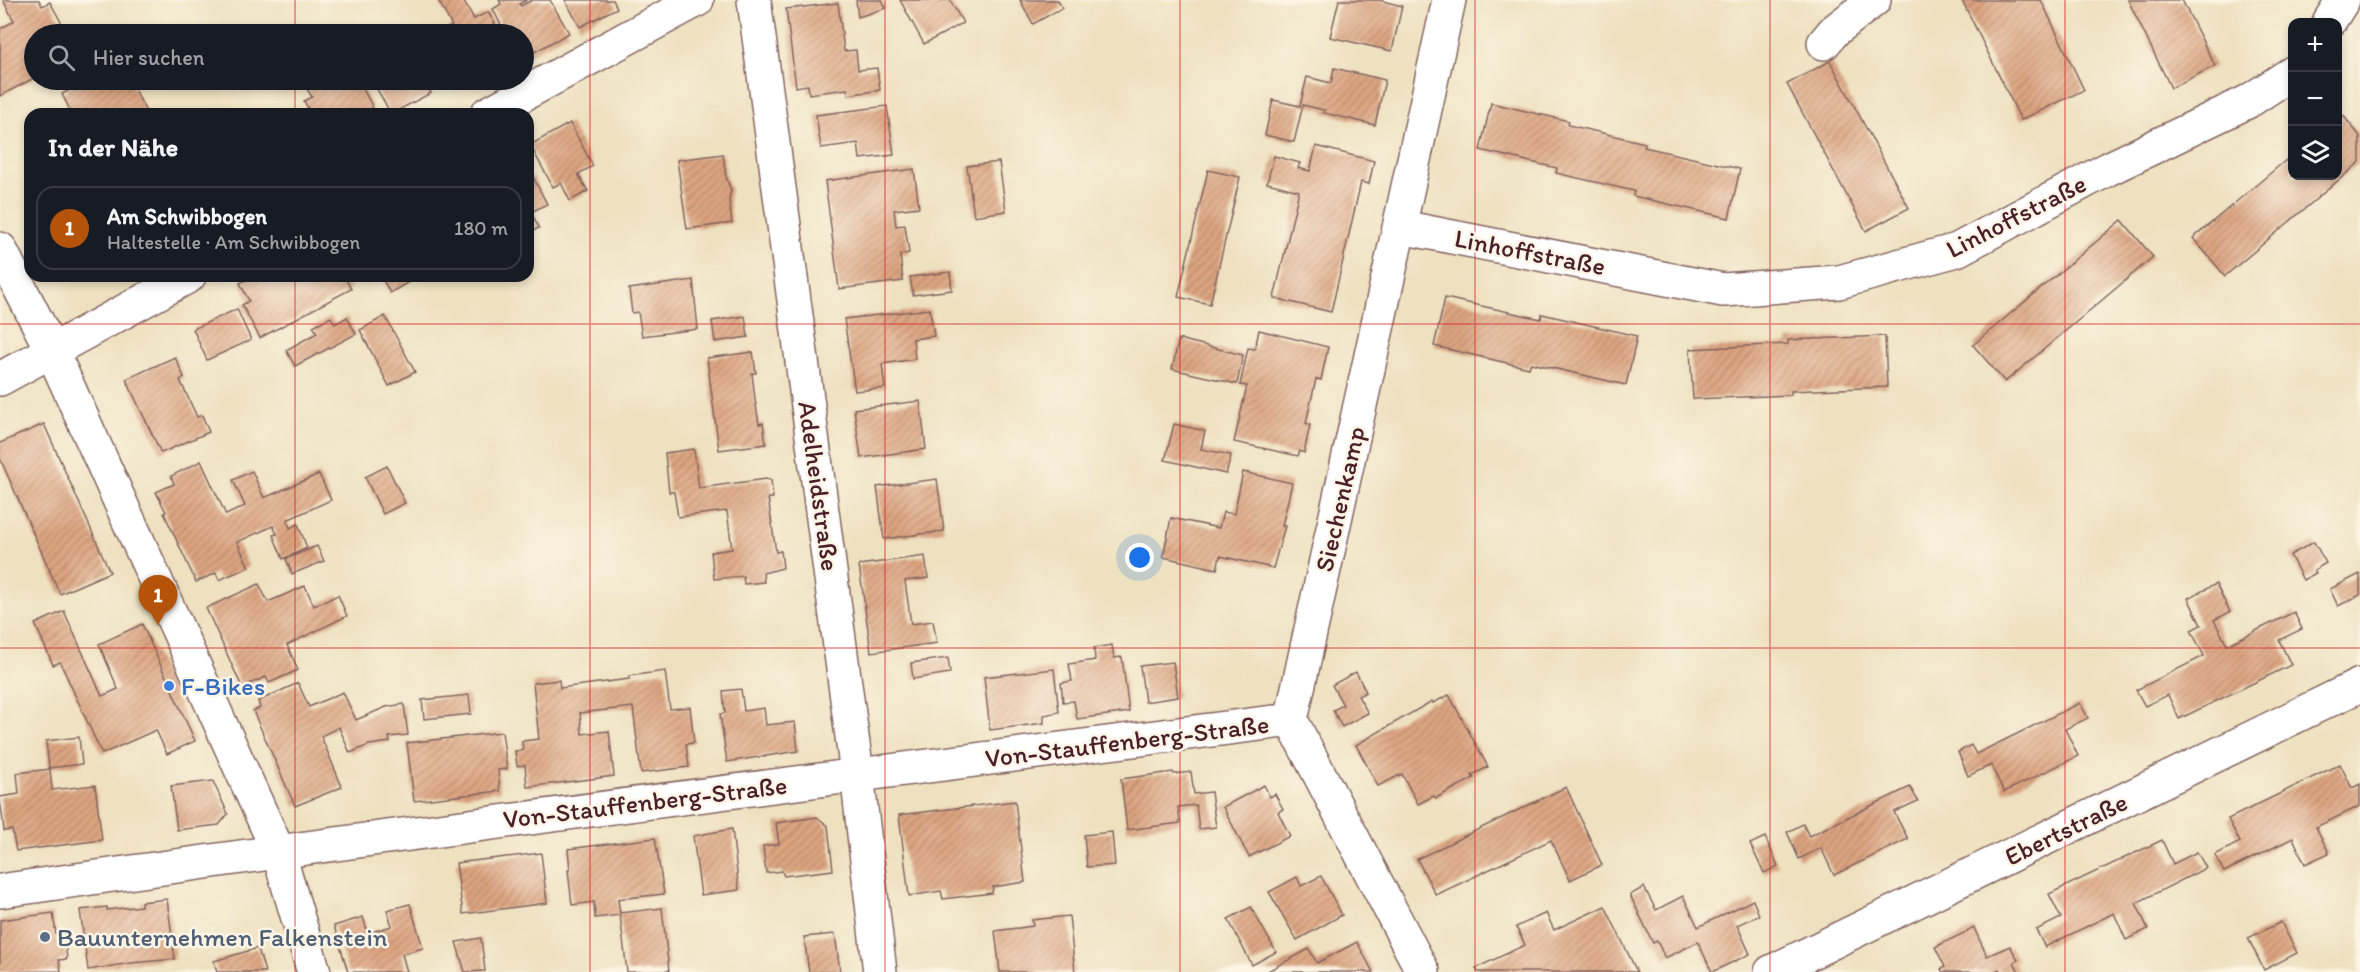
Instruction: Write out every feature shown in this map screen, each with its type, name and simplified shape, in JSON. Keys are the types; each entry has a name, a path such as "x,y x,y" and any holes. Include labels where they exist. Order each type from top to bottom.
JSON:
{"street":[{"path":"534,88 697,0"},
{"name":"Adelheidstraße","path":"754,0 857,774 880,972"},
{"name":"Siechenkamp","path":"1291,720 1449,0"},
{"path":"1824,43 1834,31 1874,0"},
{"path":"2315,0 2326,18"},
{"path":"2331,18 2343,0"},
{"name":"Linhoffstraße","path":"1401,227 1723,290 1839,282 1957,250 2108,169 2249,101 2288,76"},
{"path":"498,108 531,90"},
{"path":"0,249 52,351 278,851 314,972"},
{"path":"0,379 178,282"},
{"name":"Ebertstraße","path":"1771,972 2360,686"},
{"path":"1291,720 1423,972"},
{"name":"Von-Stauffenberg-Straße","path":"0,891 278,851 857,774 1291,720"}],"building":[{"path":"3,0 39,0 42,6 50,2 62,24 24,24 24,83 0,96 0,29 14,21"},
{"path":"438,0 463,0 474,19 488,12 495,24 451,24"},
{"path":"499,0 527,0 519,4 521,6 532,0 550,0 569,33 534,52 534,24 500,24 493,9 501,4"},
{"path":"565,0 613,0 617,8 580,27"},
{"path":"856,0 882,0 886,8 858,17"},
{"path":"900,0 950,0 963,23 924,44"},
{"path":"1020,0 1058,0 1062,8 1033,24"},
{"path":"1339,0 1379,0 1402,6 1392,51 1330,37"},
{"path":"1962,0 2041,0 2084,90 2021,120"},
{"path":"2128,0 2182,0 2215,66 2171,88"},
{"path":"838,3 844,51 856,50 858,70 877,68 880,90 848,95 847,89 809,94 808,85 796,87 786,9"},
{"path":"1830,61 1909,208 1866,231 1787,84"},
{"path":"1334,68 1385,80 1375,125 1324,113 1324,110 1303,105 1294,142 1265,135 1273,100 1300,106 1307,77 1331,83"},
{"path":"135,90 144,108 69,108 62,94 68,91"},
{"path":"308,90 364,90 373,108 308,108 304,101 312,97"},
{"path":"378,90 429,90 431,93 402,108 388,108"},
{"path":"1491,103 1569,121 1568,125 1645,143 1644,147 1740,169 1729,218 1633,196 1634,191 1556,173 1557,168 1480,150"},
{"path":"887,106 894,155 860,159 858,143 821,148 816,115"},
{"path":"2342,114 2360,136 2360,162 2342,177"},
{"path":"570,123 593,166 578,174 588,191 570,201 561,183 553,187 534,152 534,143"},
{"path":"1316,146 1374,161 1369,184 1361,182 1331,312 1274,298 1299,191 1267,183 1274,156 1300,163 1298,168 1310,171"},
{"path":"723,154 726,177 731,190 729,200 732,223 687,229 677,160"},
{"path":"2288,158 2288,180 2339,180 2225,276 2193,238"},
{"path":"999,162 1006,211 974,216 967,166"},
{"path":"914,169 919,207 894,210 896,226 905,225 909,253 900,255 903,281 839,289 825,181"},
{"path":"1208,170 1240,177 1210,304 1178,297"},
{"path":"534,179 547,204 534,210"},
{"path":"534,218 539,228 534,230"},
{"path":"2122,220 2153,257 2005,382 1973,345"},
{"path":"950,272 952,290 913,295 910,277"},
{"path":"693,280 698,329 642,336 638,312 632,313 629,289"},
{"path":"347,282 351,289 260,338 242,305 249,301 240,283"},
{"path":"384,282 409,282 390,293"},
{"path":"1445,298 1541,319 1542,314 1637,336 1626,385 1531,363 1529,368 1434,346"},
{"path":"237,309 251,340 207,360 193,329"},
{"path":"930,309 934,336 913,339 915,359 882,364 885,388 855,391 844,319"},
{"path":"385,316 415,372 389,386 360,330"},
{"path":"745,316 748,337 715,342 712,321"},
{"path":"331,317 335,324 347,317 356,334 295,366 286,350 317,333 313,326"},
{"path":"1259,330 1328,347 1321,380 1316,379 1306,423 1310,425 1304,453 1300,451 1298,456 1234,442 1247,386 1240,385 1248,348 1255,349"},
{"path":"1885,336 1887,387 1791,391 1791,395 1693,399 1690,349 1788,344 1788,340"},
{"path":"1179,339 1243,355 1237,384 1172,369"},
{"path":"753,352 756,373 752,373 755,399 759,424 763,423 766,444 719,450 707,358"},
{"path":"175,357 184,377 180,380 197,417 202,415 209,432 161,453 126,379"},
{"path":"920,401 926,449 861,458 854,409"},
{"path":"44,424 110,572 60,594 0,458 0,443"},
{"path":"1174,424 1205,431 1201,449 1231,455 1226,474 1165,460"},
{"path":"694,449 699,488 771,480 773,498 768,498 776,552 781,551 783,568 763,573 764,582 744,584 743,576 714,579 711,552 732,549 727,511 678,517 674,492 669,492 665,453"},
{"path":"201,461 226,515 245,506 233,480 252,471 264,498 319,474 331,500 287,520 290,528 298,524 307,548 283,559 273,535 277,534 273,526 237,542 249,567 219,580 216,573 196,582 156,492 174,484 171,476"},
{"path":"387,466 405,503 383,514 365,477"},
{"path":"1243,472 1292,483 1282,526 1285,526 1273,568 1220,556 1217,569 1163,557 1171,518 1219,528 1223,512 1234,514"},
{"path":"937,479 944,531 884,539 877,487"},
{"path":"2314,542 2326,563 2314,570 2316,573 2303,580 2290,555"},
{"path":"317,546 324,561 292,574 286,559"},
{"path":"925,556 928,578 905,581 911,624 933,621 937,643 871,652 859,565"},
{"path":"2360,574 2360,595 2338,606 2330,589"},
{"path":"259,584 268,602 305,586 314,606 338,595 347,616 287,645 298,670 269,683 266,677 242,687 206,608"},
{"path":"2216,584 2230,612 2214,620 2227,645 2294,612 2302,629 2279,640 2291,665 2179,719 2168,695 2145,706 2136,690 2204,656 2191,630 2201,625 2188,598"},
{"path":"64,611 102,696 118,689 99,644 142,624 195,741 167,754 156,730 102,754 60,662 53,665 35,624"},
{"path":"1112,645 1114,658 1122,657 1129,712 1077,719 1074,701 1063,702 1061,683 1072,681 1069,664 1095,660 1094,648"},
{"path":"948,658 950,673 913,679 911,663"},
{"path":"1173,662 1178,697 1145,702 1140,666"},
{"path":"1054,669 1059,712 1044,715 1044,723 990,730 984,677"},
{"path":"665,671 670,709 690,707 694,743 686,744 689,767 641,773 633,707 580,713 582,734 609,731 614,776 527,787 525,765 517,766 515,751 523,750 522,741 539,739 533,683 559,680 560,688 629,679 629,676"},
{"path":"1356,672 1366,692 1358,696 1368,713 1342,727 1333,710 1343,705 1332,685"},
{"path":"298,683 309,707 343,692 356,720 386,707 404,704 408,735 389,737 390,742 369,745 350,753 339,727 321,736 342,787 295,806 253,711 260,708 258,701"},
{"path":"741,689 744,711 764,708 766,725 795,722 798,751 727,762 720,714 725,713 723,691"},
{"path":"469,695 471,714 424,719 422,700"},
{"path":"1449,695 1488,767 1472,775 1474,778 1436,798 1434,796 1418,804 1402,774 1378,786 1356,745 1432,701 1433,703"},
{"path":"2080,703 2088,718 2065,729 2078,756 2004,792 1991,765 1968,776 1958,752 1971,745 1976,754"},
{"path":"502,732 507,769 498,770 500,791 414,801 407,743"},
{"path":"79,737 82,764 49,768 46,741"},
{"path":"2340,764 2352,788 2360,784 2360,806 2316,827 2329,853 2305,864 2293,838 2224,872 2215,855 2240,842 2228,819"},
{"path":"50,769 52,790 95,785 102,840 16,851 12,830 4,831 0,797 19,794 17,773"},
{"path":"1173,772 1174,774 1191,772 1194,794 1211,792 1216,827 1199,829 1196,805 1178,807 1180,823 1127,830 1121,779"},
{"path":"213,781 228,814 219,825 177,830 171,786"},
{"path":"1264,785 1270,797 1275,794 1283,809 1278,812 1290,836 1249,857 1223,807"},
{"path":"1566,787 1602,865 1570,880 1551,840 1436,895 1417,859"},
{"path":"1910,787 1918,801 1894,812 1908,839 1834,875 1821,848 1799,859 1787,832 1803,824 1809,836"},
{"path":"1015,801 1025,882 993,887 992,893 943,899 941,891 909,896 899,815"},
{"path":"817,817 828,826 833,870 784,876 782,871 766,873 763,846 779,844 776,823"},
{"path":"732,829 739,890 701,895 693,836"},
{"path":"1112,832 1115,865 1087,867 1084,835"},
{"path":"1765,837 1778,866 1764,873 1750,844"},
{"path":"655,838 664,894 618,899 620,913 662,908 669,971 627,972 620,915 595,918 594,902 572,905 568,849"},
{"path":"2162,840 2173,864 2197,852 2206,868 2136,903 2148,929 2126,940 2114,913 2045,947 2036,930 2061,918 2049,894"},
{"path":"541,853 547,903 463,914 456,863"},
{"path":"1321,876 1342,915 1297,940 1269,892 1297,877 1301,886"},
{"path":"1644,887 1656,910 1683,896 1698,927 1753,900 1759,915 1737,925 1750,954 1712,972 1698,942 1665,958 1657,941 1653,943 1630,895"},
{"path":"167,899 175,959 88,970 80,910 141,906 141,902"},
{"path":"410,904 423,948 402,954 407,972 348,972 334,926 363,917 368,933 392,926 387,910"},
{"path":"1605,906 1637,972 1478,972 1476,968 1525,945 1516,927 1546,913 1554,930"},
{"path":"1251,907 1276,952 1252,965 1228,919"},
{"path":"53,913 56,934 64,933 67,959 59,960 61,971 0,972 0,920"},
{"path":"1069,916 1075,972 1000,972 995,931 1033,926 1032,920"},
{"path":"2281,922 2297,953 2264,970 2248,938"},
{"path":"1974,928 1987,956 2010,946 2018,960 2014,962 2019,972 2001,972 1999,969 1993,972 1943,972 1941,969 1945,967 1935,947"},
{"path":"835,934 840,972 809,972 804,937"},
{"path":"481,938 485,971 465,972 456,942"},
{"path":"1357,942 1373,972 1266,972 1309,949 1317,963"},
{"path":"258,948 265,972 217,972 214,961"}],"place":[{"name":"Am Schwibbogen","path":"158,625"},
{"name":"F-Bikes","path":"169,686"},
{"name":"Bauunternehmen Falkenstein","path":"45,937"}]}
